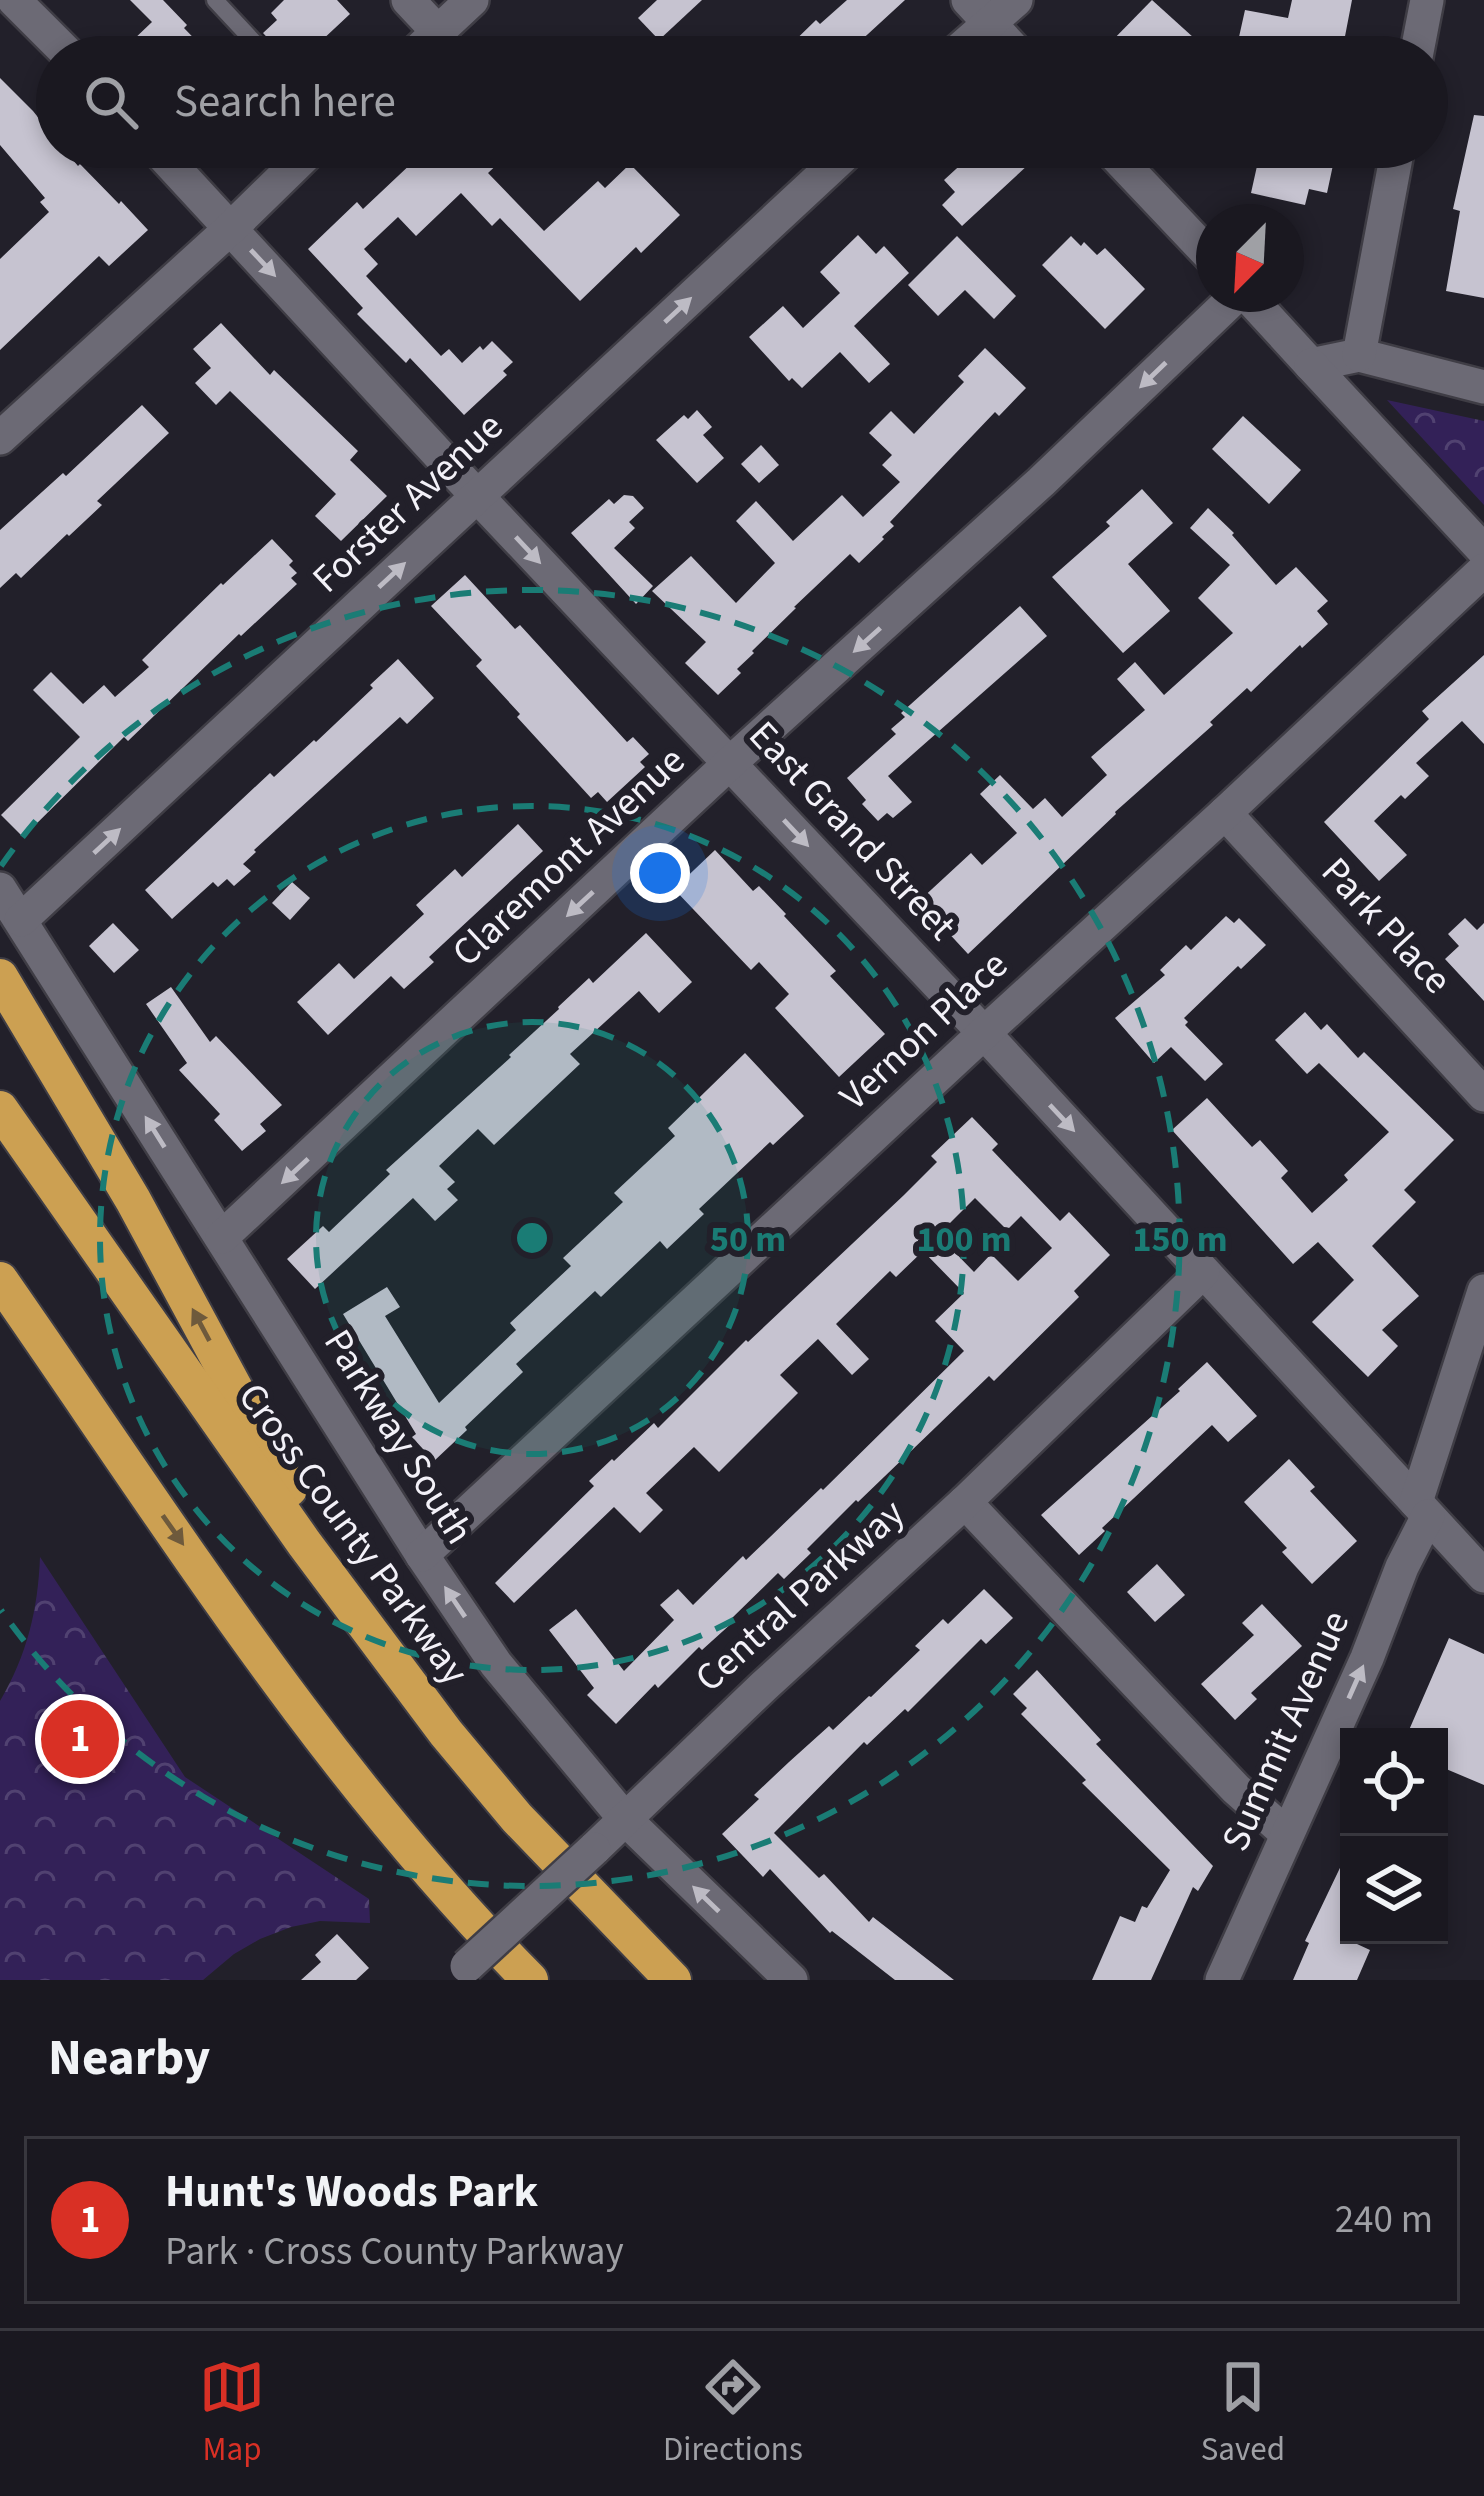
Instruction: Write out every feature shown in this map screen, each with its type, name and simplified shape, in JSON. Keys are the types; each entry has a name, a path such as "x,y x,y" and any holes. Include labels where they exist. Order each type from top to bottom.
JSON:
{"highway":[{"path":"0,976 134,1200 356,1613"},
{"name":"Cross County Parkway","path":"0,1109 304,1543 432,1715 505,1804 673,1980"},
{"path":"0,1280 286,1692 358,1786 530,1980"},
{"path":"0,1307 106,1434"}],"street":[{"path":"14,0 49,36"},
{"path":"408,0 438,32"},
{"path":"434,36 472,0"},
{"path":"1001,36 979,12 1016,0"},
{"path":"1420,36 1426,0"},
{"name":"East Grand Street","path":"175,168 984,1033 1484,1576"},
{"path":"0,438 292,168"},
{"name":"Forster Avenue","path":"21,920 831,168"},
{"path":"1126,168 1196,241"},
{"path":"1359,355 1394,168"},
{"name":"Claremont Avenue","path":"222,1237 1223,312"},
{"path":"1260,312 1484,550"},
{"path":"1312,365 1359,355 1484,387"},
{"name":"Vernon Place","path":"422,1555 1484,570"},
{"name":"Park Place","path":"1225,813 1484,1095"},
{"name":"Parkway South","path":"0,890 496,1664 624,1818 791,1980"},
{"name":"Central Parkway","path":"459,1973 965,1502 1203,1272"},
{"name":"Summit Avenue","path":"1222,1980 1367,1658 1402,1568 1484,1291"},
{"path":"965,1502 1236,1789 1287,1834"}],"lane":[{"path":"215,0 248,36"}],"green space":[{"path":"1387,400 1484,421 1484,505"},
{"path":"40,1557 185,1777 369,1899 370,1923 320,1921 291,1927 234,1954 203,1980 0,1980 0,1701 29,1632"}],"building":[{"path":"130,0 163,0 192,36 137,36 152,22"},
{"path":"284,0 337,0 350,14 326,36 266,36 263,33 277,20 271,13"},
{"path":"657,0 702,0 663,36 655,36 638,18"},
{"path":"847,0 905,0 866,36 800,36 816,20 820,24"},
{"path":"1152,0 1192,36 1117,36"},
{"path":"1292,0 1352,0 1345,36 1239,36 1245,10 1288,18"},
{"path":"0,78 36,115 36,168 84,168 148,230 109,266 99,256 0,350 0,259 49,212 40,202 45,198 0,145"},
{"path":"1474,115 1484,116 1484,298 1446,291 1460,211 1453,209"},
{"path":"407,168 493,168 488,173 544,231 598,181 605,188 626,168 634,168 680,215 641,253 636,247 580,301 500,218 492,226 461,193 416,236 398,217 364,249 378,264 366,276 441,356 449,349 462,363 492,341 513,362 503,371 507,375 464,415 410,358 406,363 357,314 363,308 308,249 357,202 363,209"},
{"path":"957,168 1025,168 962,226 942,205 955,192 944,180"},
{"path":"1257,168 1332,168 1327,193 1309,189 1305,205 1251,193"},
{"path":"858,235 876,254 884,246 909,273 854,326 890,364 869,383 840,352 802,388 792,378 789,381 749,337 783,306 803,328 840,293 820,272"},
{"path":"957,236 1016,296 994,319 965,290 938,316 908,285"},
{"path":"1071,236 1097,255 1105,248 1145,289 1105,329 1042,265"},
{"path":"221,323 270,375 274,370 358,451 350,460 387,496 341,541 315,516 336,494 230,391 216,405 195,383 211,368 193,349"},
{"path":"985,348 1026,388 999,416 995,412 890,522 894,526 859,563 850,554 794,607 718,695 685,663 706,642 652,591 691,556 736,603 775,563 736,521 756,501 793,541 842,495 863,517 900,482 882,465 892,455 869,433 891,411 914,434 964,382 958,376"},
{"path":"142,405 169,433 97,501 102,505 69,536 21,578 16,573 0,588 0,530"},
{"path":"697,410 712,427 703,435 724,458 697,483 656,440 684,415 688,419"},
{"path":"1243,416 1301,470 1269,504 1212,449"},
{"path":"761,445 779,465 759,483 741,464"},
{"path":"1142,489 1173,523 1128,564 1170,611 1123,653 1052,577 1110,526 1106,522"},
{"path":"624,495 633,496 644,508 629,522 635,528 614,548 653,586 636,604 571,533 609,499 614,504"},
{"path":"1208,508 1276,585 1296,567 1328,601 1317,611 1328,624 1251,692 1247,688 968,954 919,901 971,853 982,865 1017,833 980,794 1000,775 1033,809 1045,798 1062,817 1107,775 1091,757 1145,710 1117,679 1135,662 1164,695 1233,633 1198,598 1230,565 1190,528"},
{"path":"272,539 293,561 289,565 297,573 291,578 297,584 128,741 124,737 23,837 1,815 80,737 33,690 51,672 83,704 104,685 115,697 149,667 142,660"},
{"path":"465,575 515,629 520,625 627,742 633,737 649,754 640,762 645,767 607,802 598,792 591,798 517,717 520,714 476,666 482,660 431,606"},
{"path":"1020,606 1047,636 888,776 912,802 893,818 887,813 878,821 847,778 896,734 891,729 905,717 901,713"},
{"path":"1484,655 1484,744 1462,721 1416,763 1429,776 1374,821 1407,855 1379,881 1324,822 1429,719 1422,711"},
{"path":"398,659 434,698 407,724 400,717 254,850 243,864 251,871 234,886 227,879 218,887 213,882 172,919 145,890 270,773 274,777 316,742"},
{"path":"518,824 543,851 429,957 434,962 404,989 391,976 328,1035 297,1002 339,963 354,979 424,914 416,905 455,869 462,877"},
{"path":"715,850 753,891 759,886 786,914 836,971 830,976 885,1034 839,1077 775,1008 789,994 759,962 751,970 674,889"},
{"path":"292,882 310,898 290,920 272,903"},
{"path":"1226,916 1234,923 1239,918 1266,945 1184,1018 1185,1025 1223,1064 1205,1081 1171,1047 1154,1063 1115,1018 1165,975 1160,970 1186,945 1191,950"},
{"path":"1465,918 1477,930 1484,923 1484,1001 1445,959 1459,946 1448,934"},
{"path":"113,923 139,950 114,973 89,946"},
{"path":"646,933 692,982 659,1013 639,991 570,1054 580,1064 494,1145 478,1129 439,1166 455,1182 447,1189 458,1200 435,1221 413,1198 315,1289 287,1259 323,1226 329,1232 390,1174 386,1170 511,1057 558,1007 589,978 593,983"},
{"path":"171,987 210,1042 216,1036 282,1105 260,1124 266,1131 242,1151 214,1120 220,1114 179,1070 187,1063 146,1004"},
{"path":"1305,1012 1321,1030 1327,1024 1358,1058 1364,1052 1454,1140 1404,1190 1416,1202 1372,1246 1419,1296 1382,1330 1398,1346 1368,1377 1312,1322 1354,1280 1318,1242 1293,1264 1172,1130 1207,1098 1252,1147 1260,1140 1288,1171 1281,1178 1312,1213 1389,1132 1319,1063 1307,1074 1275,1040"},
{"path":"745,1053 804,1116 699,1209 704,1214 667,1249 660,1241 601,1297 595,1291 516,1364 523,1372 434,1461 412,1437 416,1434 343,1314 387,1287 400,1307 385,1316 439,1403 516,1330 510,1323 571,1266 563,1258 623,1202 614,1193 675,1136 668,1128"},
{"path":"972,1117 998,1144 992,1150 1060,1221 1069,1212 1110,1255 1074,1291 1079,1297 994,1381 989,1376 856,1500 784,1579 778,1573 733,1622 702,1650 699,1647 658,1688 655,1684 616,1724 587,1695 594,1688 549,1630 576,1609 624,1671 674,1620 660,1605 678,1589 693,1605 823,1490 964,1351 935,1321 964,1293 923,1251 896,1277 890,1271 836,1324 869,1359 852,1375 818,1339 780,1375 798,1393 719,1472 694,1447 646,1493 663,1510 640,1533 614,1507 514,1603 495,1583 594,1486 589,1481 612,1459 654,1423 658,1428 904,1195 937,1162 931,1156","holes":["975,1198 1007,1230 1021,1216 1052,1248 1018,1281 991,1254 974,1272 938,1235"]},
{"path":"1207,1362 1257,1416 1228,1442 1212,1425 1079,1555 1041,1515"},
{"path":"1289,1459 1315,1487 1310,1491 1357,1541 1312,1584 1282,1552 1287,1548 1244,1502"},
{"path":"1157,1564 1185,1595 1155,1622 1127,1592"},
{"path":"984,1589 1013,1618 986,1644 981,1639 908,1712 905,1709 867,1745 864,1742 774,1833 819,1878 824,1874 869,1922 873,1917 954,1980 895,1980 830,1933 770,1869 763,1877 722,1834 789,1762 871,1697 920,1650 915,1646 943,1619 948,1624"},
{"path":"1262,1604 1302,1646 1251,1693 1257,1699 1235,1720 1201,1684 1254,1635 1242,1623"},
{"path":"1449,1638 1484,1654 1484,1785 1448,1770 1448,1728 1410,1728"},
{"path":"1037,1670 1101,1740 1096,1744 1213,1866 1198,1891 1193,1887 1151,1980 1092,1980 1120,1916 1135,1922 1170,1870 1021,1714 1027,1708 1013,1694"},
{"path":"1340,1868 1340,1944 1370,1950 1357,1980 1293,1980 1309,1943 1305,1941"},
{"path":"337,1934 369,1968 356,1980 301,1980 321,1962 315,1955"}],"place":[{"name":"Hunt's Woods Park","path":"80,1739"}]}
